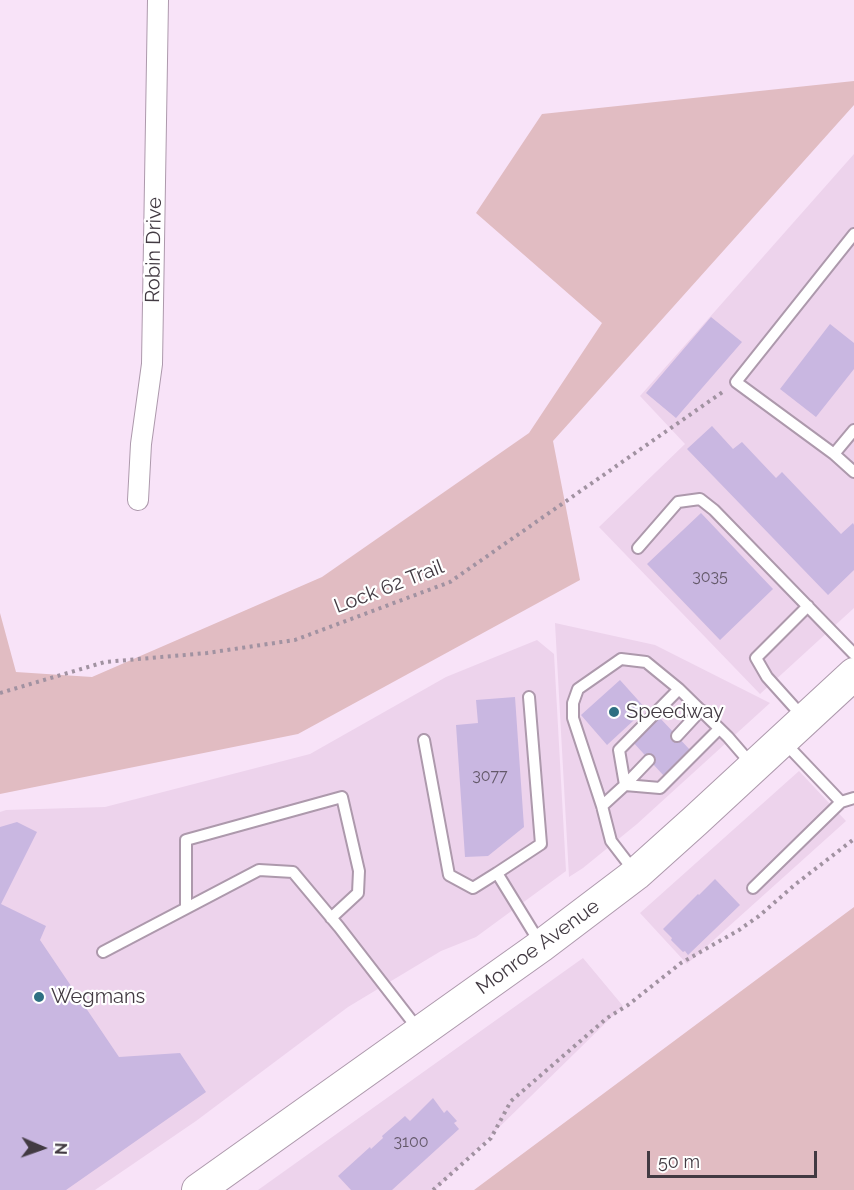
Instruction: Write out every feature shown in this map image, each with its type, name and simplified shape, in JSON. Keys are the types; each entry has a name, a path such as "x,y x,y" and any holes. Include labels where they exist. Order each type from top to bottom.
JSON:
{"main road":[{"name":"Monroe Avenue","path":"198,1190 541,946 636,874 854,674"}],"street":[{"name":"Robin Drive","path":"138,500 141,444 152,364 158,0"}],"lane":[{"path":"854,234 736,382 834,454 854,472"},
{"path":"834,454 854,430"},
{"path":"638,548 678,502 700,499 714,510 854,654"},
{"path":"808,606 756,658 794,730 841,802"},
{"path":"636,874 611,841 573,718 573,703 578,689 621,659 646,662 701,710 753,766"},
{"path":"625,785 619,750 679,689"},
{"path":"424,740 449,875 473,888 541,844 529,697"},
{"path":"676,736 701,710"},
{"path":"625,785 660,788 719,729"},
{"path":"602,806 649,760"},
{"path":"186,908 186,840 342,797 359,871 358,893 331,918"},
{"path":"753,888 841,802 854,798"},
{"path":"103,952 259,870 293,872 420,1031"},
{"path":"497,873 541,946"}],"path":[{"name":"Lock 62 Trail","path":"0,693 105,662 207,653 295,640 450,582 736,382"},
{"path":"433,1190 491,1138 512,1101 607,1018 628,1005 681,963 759,916 796,883 854,839"}],"shaded area":[{"path":"854,81 854,105 553,441 580,580 298,734 0,794 0,613 16,672 92,677 322,577 529,433 602,323 476,213 542,114"},
{"path":"854,154 854,608 760,694 599,527 685,444 640,396"},
{"path":"555,623 655,645 770,703 637,824 569,877"},
{"path":"537,640 554,654 566,871 476,937 441,951 348,1007 196,1121 95,1190 0,1190 0,812 105,807 310,754 446,677"},
{"path":"799,771 846,821 687,964 640,913"},
{"path":"854,907 854,1190 474,1190"},
{"path":"583,958 623,1006 435,1190 258,1190"}],"building":[{"path":"711,317 742,342 676,418 646,393"},
{"path":"830,324 854,343 854,369 816,417 780,389"},
{"path":"712,426 733,449 742,442 776,478 782,472 841,534 853,523 854,570 828,595 687,449"},
{"path":"701,513 773,589 720,640 647,564"},
{"name":"Speedway","path":"620,680 646,709 607,745 581,715"},
{"path":"515,697 524,827 488,856 465,857 456,725 478,723 476,700"},
{"path":"659,717 691,751 664,776 632,741"},
{"name":"Wegmans","path":"17,822 37,832 1,904 46,926 40,940 119,1057 180,1053 206,1092 66,1190 0,1190 0,827"},
{"path":"715,879 740,905 688,955 671,940 672,938 663,929"},
{"path":"433,1098 444,1113 447,1110 457,1121 454,1123 459,1129 392,1190 351,1190 338,1176 370,1147 371,1149 405,1116 410,1121"}],"place":[{"name":"Speedway","path":"614,712"},
{"name":"Wegmans","path":"39,997"}]}
